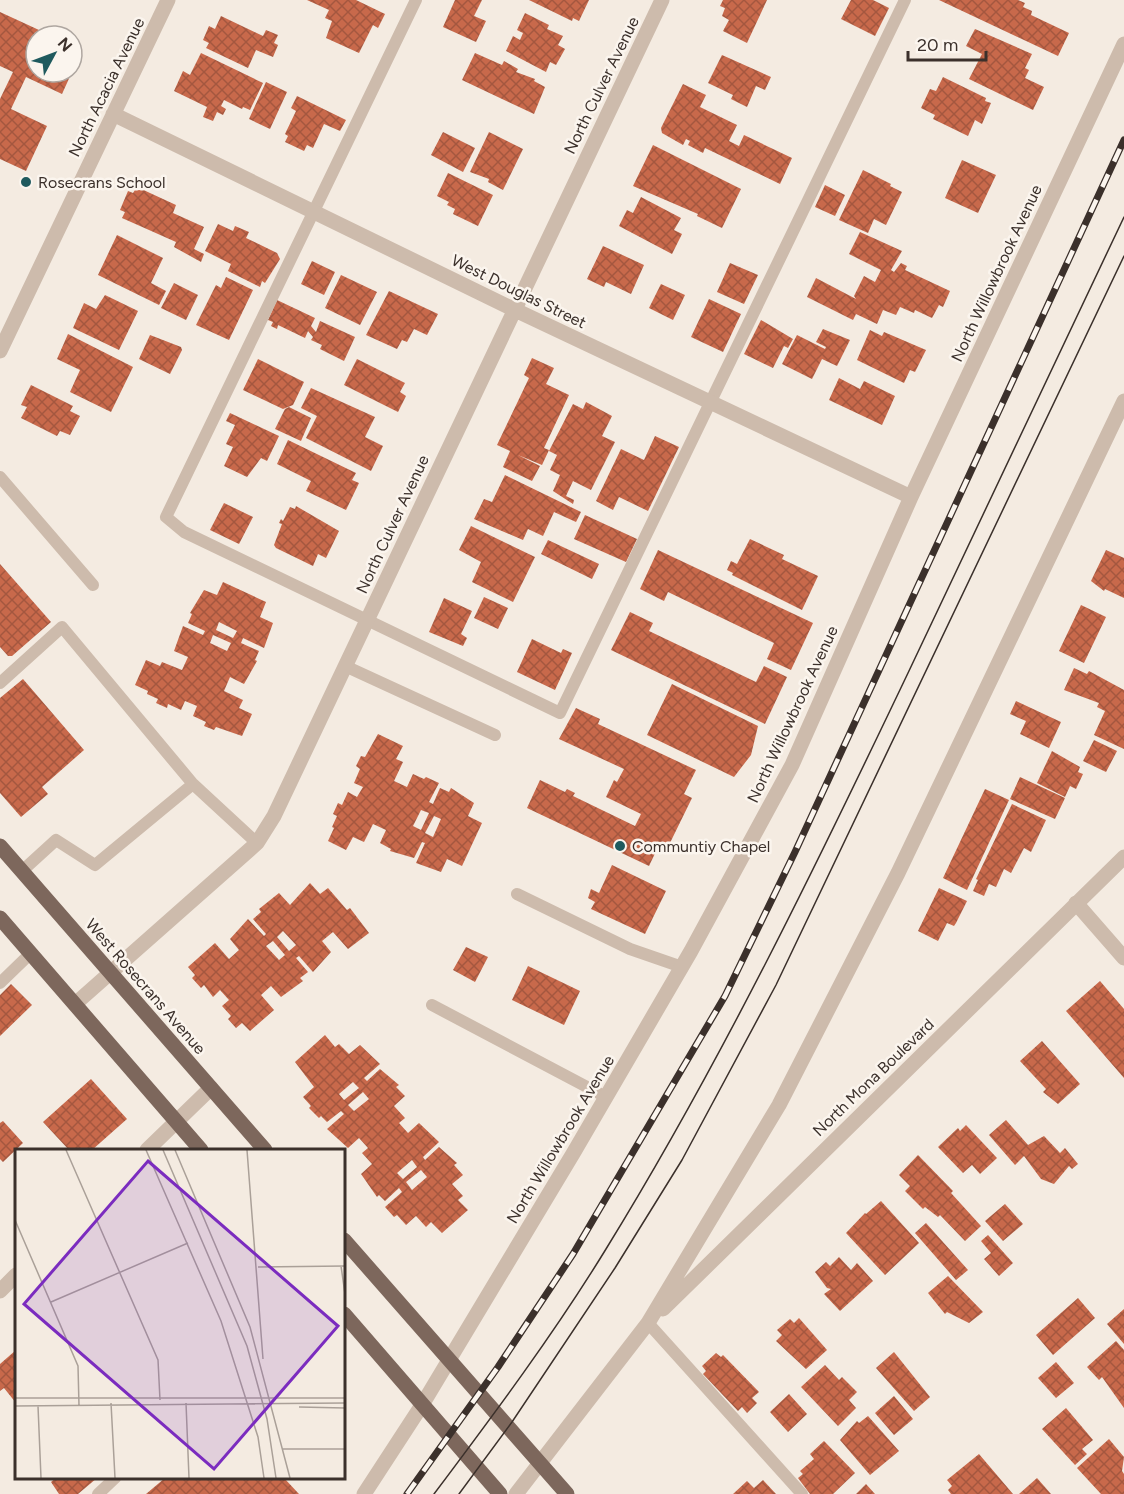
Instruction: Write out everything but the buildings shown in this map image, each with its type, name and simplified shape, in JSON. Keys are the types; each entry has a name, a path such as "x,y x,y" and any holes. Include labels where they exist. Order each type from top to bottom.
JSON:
{"main road":[{"name":"West Rosecrans Avenue","path":"0,846 264,1149"},
{"path":"0,918 200,1149"},
{"path":"345,1241 567,1494"},
{"path":"345,1315 500,1494"}],"street":[{"name":"North Acacia Avenue","path":"0,351 168,0"},
{"name":"North Culver Avenue","path":"75,1004 257,843 274,816 513,309 662,0"},
{"name":"North Willowbrook Avenue","path":"364,1494 449,1361 606,1097 682,967 792,765 911,497 1124,44"},
{"name":"West Douglas Street","path":"113,114 513,309 911,497"},
{"path":"516,1494 648,1323 779,1105 898,873 1124,401"},
{"name":"North Mona Boulevard","path":"648,1323 1124,857"},
{"path":"1076,903 1124,958"},
{"path":"148,1149 211,1088"},
{"path":"0,1291 15,1276"}],"lane":[{"path":"416,0 166,517 184,532 561,714 905,0"},
{"path":"0,477 93,585"},
{"path":"0,683 62,627 193,784 257,843"},
{"path":"345,666 495,735"},
{"path":"22,872 56,840 95,865 193,784"},
{"path":"517,894 630,948 682,967"},
{"path":"0,983 31,953"},
{"path":"432,1005 606,1097"},
{"path":"648,1323 802,1494"},
{"path":"98,1494 114,1479"}],"tram line":[{"path":"434,1494 523,1373 586,1281 648,1179 727,1037 802,892 873,746 1124,217"},
{"path":"459,1494 512,1422 615,1268 682,1160 776,985 1124,256"}],"railway":[{"path":"407,1494 498,1367 573,1254 725,996 795,852 1124,140"}],"place":[{"name":"Rosecrans School","path":"26,182"},
{"name":"Communtiy Chapel","path":"620,846"}]}
